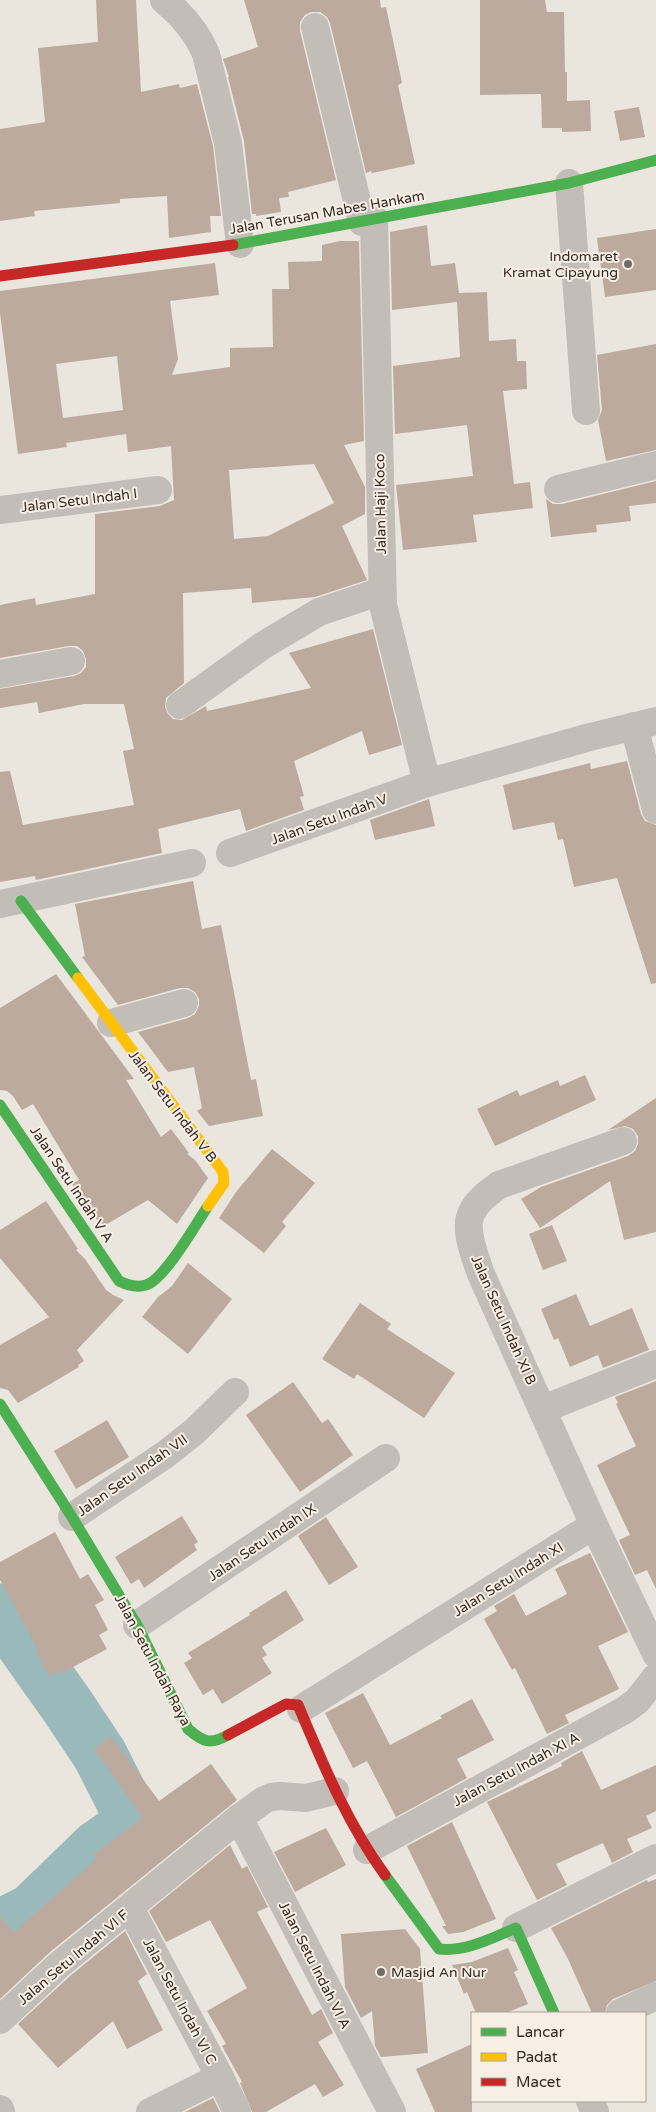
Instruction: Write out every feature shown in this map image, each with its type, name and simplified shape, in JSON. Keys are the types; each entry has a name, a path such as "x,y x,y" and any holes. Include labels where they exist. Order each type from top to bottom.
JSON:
{"street":[{"path":"164,0 181,15 192,29 201,42 206,54 228,143 240,244"},
{"name":"Jalan Haji Koco","path":"315,27 368,221 382,590 386,625 427,783"},
{"name":"Jalan Terusan Mabes Hankam","path":"0,276 240,244 569,183 656,160"},
{"path":"569,183 586,411"},
{"path":"558,489 656,465"},
{"name":"Jalan Setu Indah I","path":"0,510 158,490"},
{"path":"180,705 262,646 319,612 382,590"},
{"path":"0,674 71,661"},
{"path":"645,724 656,810"},
{"name":"Jalan Setu Indah V","path":"230,853 427,783 590,736 645,724"},
{"path":"10,902 192,863"},
{"name":"Jalan Setu Indah V B","path":"10,902 111,1023 220,1168 224,1178 224,1183 154,1283 143,1287 132,1287 119,1281"},
{"path":"111,1023 184,1003"},
{"name":"Jalan Setu Indah V A","path":"0,1105 119,1281"},
{"name":"Jalan Setu Indah XI B","path":"594,1525 482,1274 471,1244 470,1217 483,1198 499,1185 622,1141"},
{"path":"543,1409 656,1364"},
{"name":"Jalan Setu Indah VII","path":"72,1517 166,1454 195,1431 235,1392"},
{"name":"Jalan Setu Indah Raya","path":"0,1404 72,1517 137,1625 188,1729 196,1737 208,1743 216,1741 286,1704 298,1705 300,1709"},
{"name":"Jalan Setu Indah IX","path":"137,1625 386,1458"},
{"path":"594,1525 656,1654"},
{"name":"Jalan Setu Indah XI","path":"300,1709 594,1525"},
{"name":"Jalan Setu Indah XI A","path":"367,1850 625,1710 638,1702 656,1677"},
{"path":"300,1709 335,1791 367,1850 439,1949 448,1951 459,1949 516,1928 656,1858"},
{"name":"Jalan Setu Indah VI F","path":"0,2020 60,1964 239,1818 264,1800 271,1797 306,1798 335,1791"},
{"name":"Jalan Setu Indah VI A","path":"239,1818 392,2112"},
{"name":"Jalan Setu Indah VI C","path":"139,1901 220,2077 150,2112"},
{"path":"516,1928 554,2012"},
{"path":"622,2012 656,1996"},
{"path":"220,2077 238,2112"}],"building":[{"path":"96,0 136,0 141,92 179,84 180,88 197,84 213,146 221,216 210,216 211,232 169,238 167,196 120,199 120,203 34,211 35,216 0,221 0,129 45,122 38,48 98,42"},
{"path":"244,0 380,0 381,8 386,7 402,83 398,85 415,164 366,173 330,23 327,17 320,12 311,12 305,15 300,22 300,31 336,180 288,192 289,197 279,198 281,212 256,216 256,214 252,214 244,141 223,59 258,47"},
{"path":"480,0 545,0 547,12 564,12 567,101 590,100 591,131 562,132 562,128 542,128 541,94 480,95"},
{"path":"639,107 645,137 620,141 614,111"},
{"path":"427,225 431,266 455,263 459,293 487,292 489,341 516,339 517,361 526,361 527,389 503,391 514,484 530,482 533,508 473,515 477,542 403,550 396,485 473,476 467,425 395,434 393,366 460,357 457,302 392,310 390,232"},
{"name":"Indomaret Kramat Cipayung","path":"656,229 656,290 605,297 597,238"},
{"path":"340,241 359,241 364,441 344,445 365,487 365,514 342,526 367,580 315,597 252,603 251,588 183,593 184,683 166,698 165,707 173,719 182,720 206,706 207,711 311,688 289,653 373,629 402,745 369,755 362,731 294,761 304,796 300,797 304,810 246,831 240,809 158,829 162,853 36,880 35,876 0,882 0,772 10,771 23,825 134,805 123,751 134,749 124,704 84,704 39,713 37,702 0,708 0,689 74,676 81,673 86,667 86,659 83,651 77,646 0,658 0,605 35,598 36,605 95,594 95,514 160,506 174,500 171,446 128,452 126,434 66,443 67,447 18,454 0,313 0,291 215,263 219,295 170,301 178,359 172,375 230,367 230,348 273,347 272,289 289,289 288,262 322,261 322,245","holes":["117,356 123,410 63,418 56,364","314,464 334,503 268,536 234,539 229,470"]},
{"path":"656,344 656,450 606,461 598,420 602,410 597,355"},
{"path":"656,481 656,503 629,506 631,521 596,525 597,532 551,537 546,499 553,504 562,504"},
{"path":"627,761 641,814 645,821 656,825 656,983 651,984 617,878 574,887 563,839 558,840 554,822 513,830 503,785 590,763 591,769"},
{"path":"429,799 435,826 375,840 370,820"},
{"path":"193,881 202,929 221,925 251,1080 256,1079 263,1116 209,1126 197,1111 202,1108 194,1067 168,1072 138,1032 188,1018 195,1014 199,1006 199,999 195,992 188,988 180,988 118,1005 82,957 85,956 75,904"},
{"path":"56,974 134,1079 126,1080 161,1137 171,1129 189,1153 187,1154 195,1160 208,1178 177,1224 148,1200 102,1227 72,1184 79,1180 33,1104 22,1110 13,1096 7,1091 0,1090 0,1008"},
{"path":"585,1075 596,1100 495,1146 477,1109 517,1090 520,1096 558,1080 560,1086"},
{"path":"656,1098 656,1232 624,1240 610,1181 540,1228 521,1199 541,1187 628,1156 635,1151 638,1144 638,1136 633,1129 625,1126 608,1130"},
{"path":"272,1149 315,1183 282,1222 286,1226 264,1253 219,1218 236,1192"},
{"path":"46,1201 78,1249 76,1250 85,1259 106,1290 124,1300 77,1350 84,1361 78,1365 79,1367 18,1403 8,1390 0,1388 0,1345 49,1317 0,1258 0,1230"},
{"path":"552,1225 567,1261 543,1270 529,1234"},
{"path":"188,1263 232,1299 188,1354 142,1317 158,1297 172,1286"},
{"path":"576,1294 590,1326 632,1308 649,1350 603,1368 598,1355 570,1367 558,1338 554,1340 541,1309"},
{"path":"360,1303 391,1324 387,1329 455,1373 424,1418 357,1374 354,1379 322,1359"},
{"path":"656,1381 656,1589 647,1570 635,1575 619,1540 630,1535 597,1465 636,1446 616,1404 618,1403 615,1397"},
{"path":"293,1382 322,1423 328,1419 353,1455 300,1492 246,1415"},
{"path":"107,1420 129,1457 76,1489 54,1451"},
{"path":"182,1516 198,1542 194,1545 197,1550 144,1588 139,1579 131,1584 115,1557"},
{"path":"326,1517 358,1567 329,1585 298,1536"},
{"path":"55,1532 80,1579 88,1574 104,1600 95,1605 108,1630 99,1635 107,1649 60,1674 58,1671 49,1676 37,1653 39,1652 0,1580 0,1562"},
{"path":"590,1553 628,1632 598,1646 619,1689 565,1715 569,1723 547,1734 515,1668 512,1670 484,1619 497,1611 494,1606 514,1594 526,1616 567,1594 555,1569"},
{"path":"286,1590 304,1620 262,1647 267,1655 262,1658 272,1673 222,1704 213,1689 203,1695 184,1663 192,1658 188,1653 250,1615 249,1613"},
{"path":"363,1693 390,1745 442,1718 440,1716 472,1699 494,1740 457,1759 467,1778 396,1817 367,1761 353,1768 325,1713"},
{"path":"111,1736 159,1801 211,1764 237,1800 50,1952 0,1999 0,1917 14,1932 97,1859 94,1854 143,1818 94,1749"},
{"path":"582,1751 601,1790 656,1765 656,1811 646,1816 652,1828 627,1839 633,1852 612,1863 603,1843 556,1864 567,1885 537,1900 487,1802 562,1766 561,1763"},
{"path":"452,1822 496,1919 463,1932 448,1934 442,1926 446,1926 407,1846"},
{"path":"326,1828 346,1865 295,1892 274,1852"},
{"path":"230,1845 242,1869 247,1866 268,1907 257,1912 312,2015 321,2009 333,2033 318,2042 344,2085 323,2097 315,2084 266,2112 252,2112 240,2083 242,2082 222,2046 226,2044 207,2011 247,1988 210,1920 166,1942 149,1911"},
{"path":"656,1879 656,1981 613,1999 607,2005 605,2012 592,2012 568,1959 551,1928 647,1880 648,1882"},
{"name":"Masjid An Nur","path":"405,1929 420,1949 428,2053 381,2057 375,2046 372,2011 361,2018 345,1987 341,1934"},
{"path":"125,1931 147,1974 138,1981 163,2030 127,2049 113,2021 58,2068 18,2024 70,1976"},
{"path":"508,1948 518,1970 514,1972 528,2004 508,2012 476,2012 467,1992 464,1994 452,1965 472,1962"},
{"path":"471,2044 472,2112 435,2112 416,2069"},
{"path":"213,2098 220,2112 185,2112"}],"waterway":[{"path":"0,1611 100,1755 134,1822 97,1848 32,1911 0,1927"}],"traffic: fast":[{"path":"233,245 569,183 656,160"},
{"path":"21,901 78,978"},
{"path":"0,1105 119,1281 135,1286 146,1285 153,1281 170,1263 208,1206"},
{"path":"0,1404 72,1517 137,1625 188,1729 207,1741 216,1740 228,1735"},
{"path":"385,1875 439,1949 469,1946 516,1928 554,2012"}],"traffic: slow":[{"path":"78,978 223,1172 224,1183 208,1206"}],"traffic: jam":[{"path":"0,276 233,245"},
{"path":"228,1735 286,1704 298,1705 326,1771 347,1814 385,1875"}],"place":[{"name":"Indomaret Kramat Cipayung","path":"628,264"},
{"name":"Masjid An Nur","path":"381,1972"}]}
